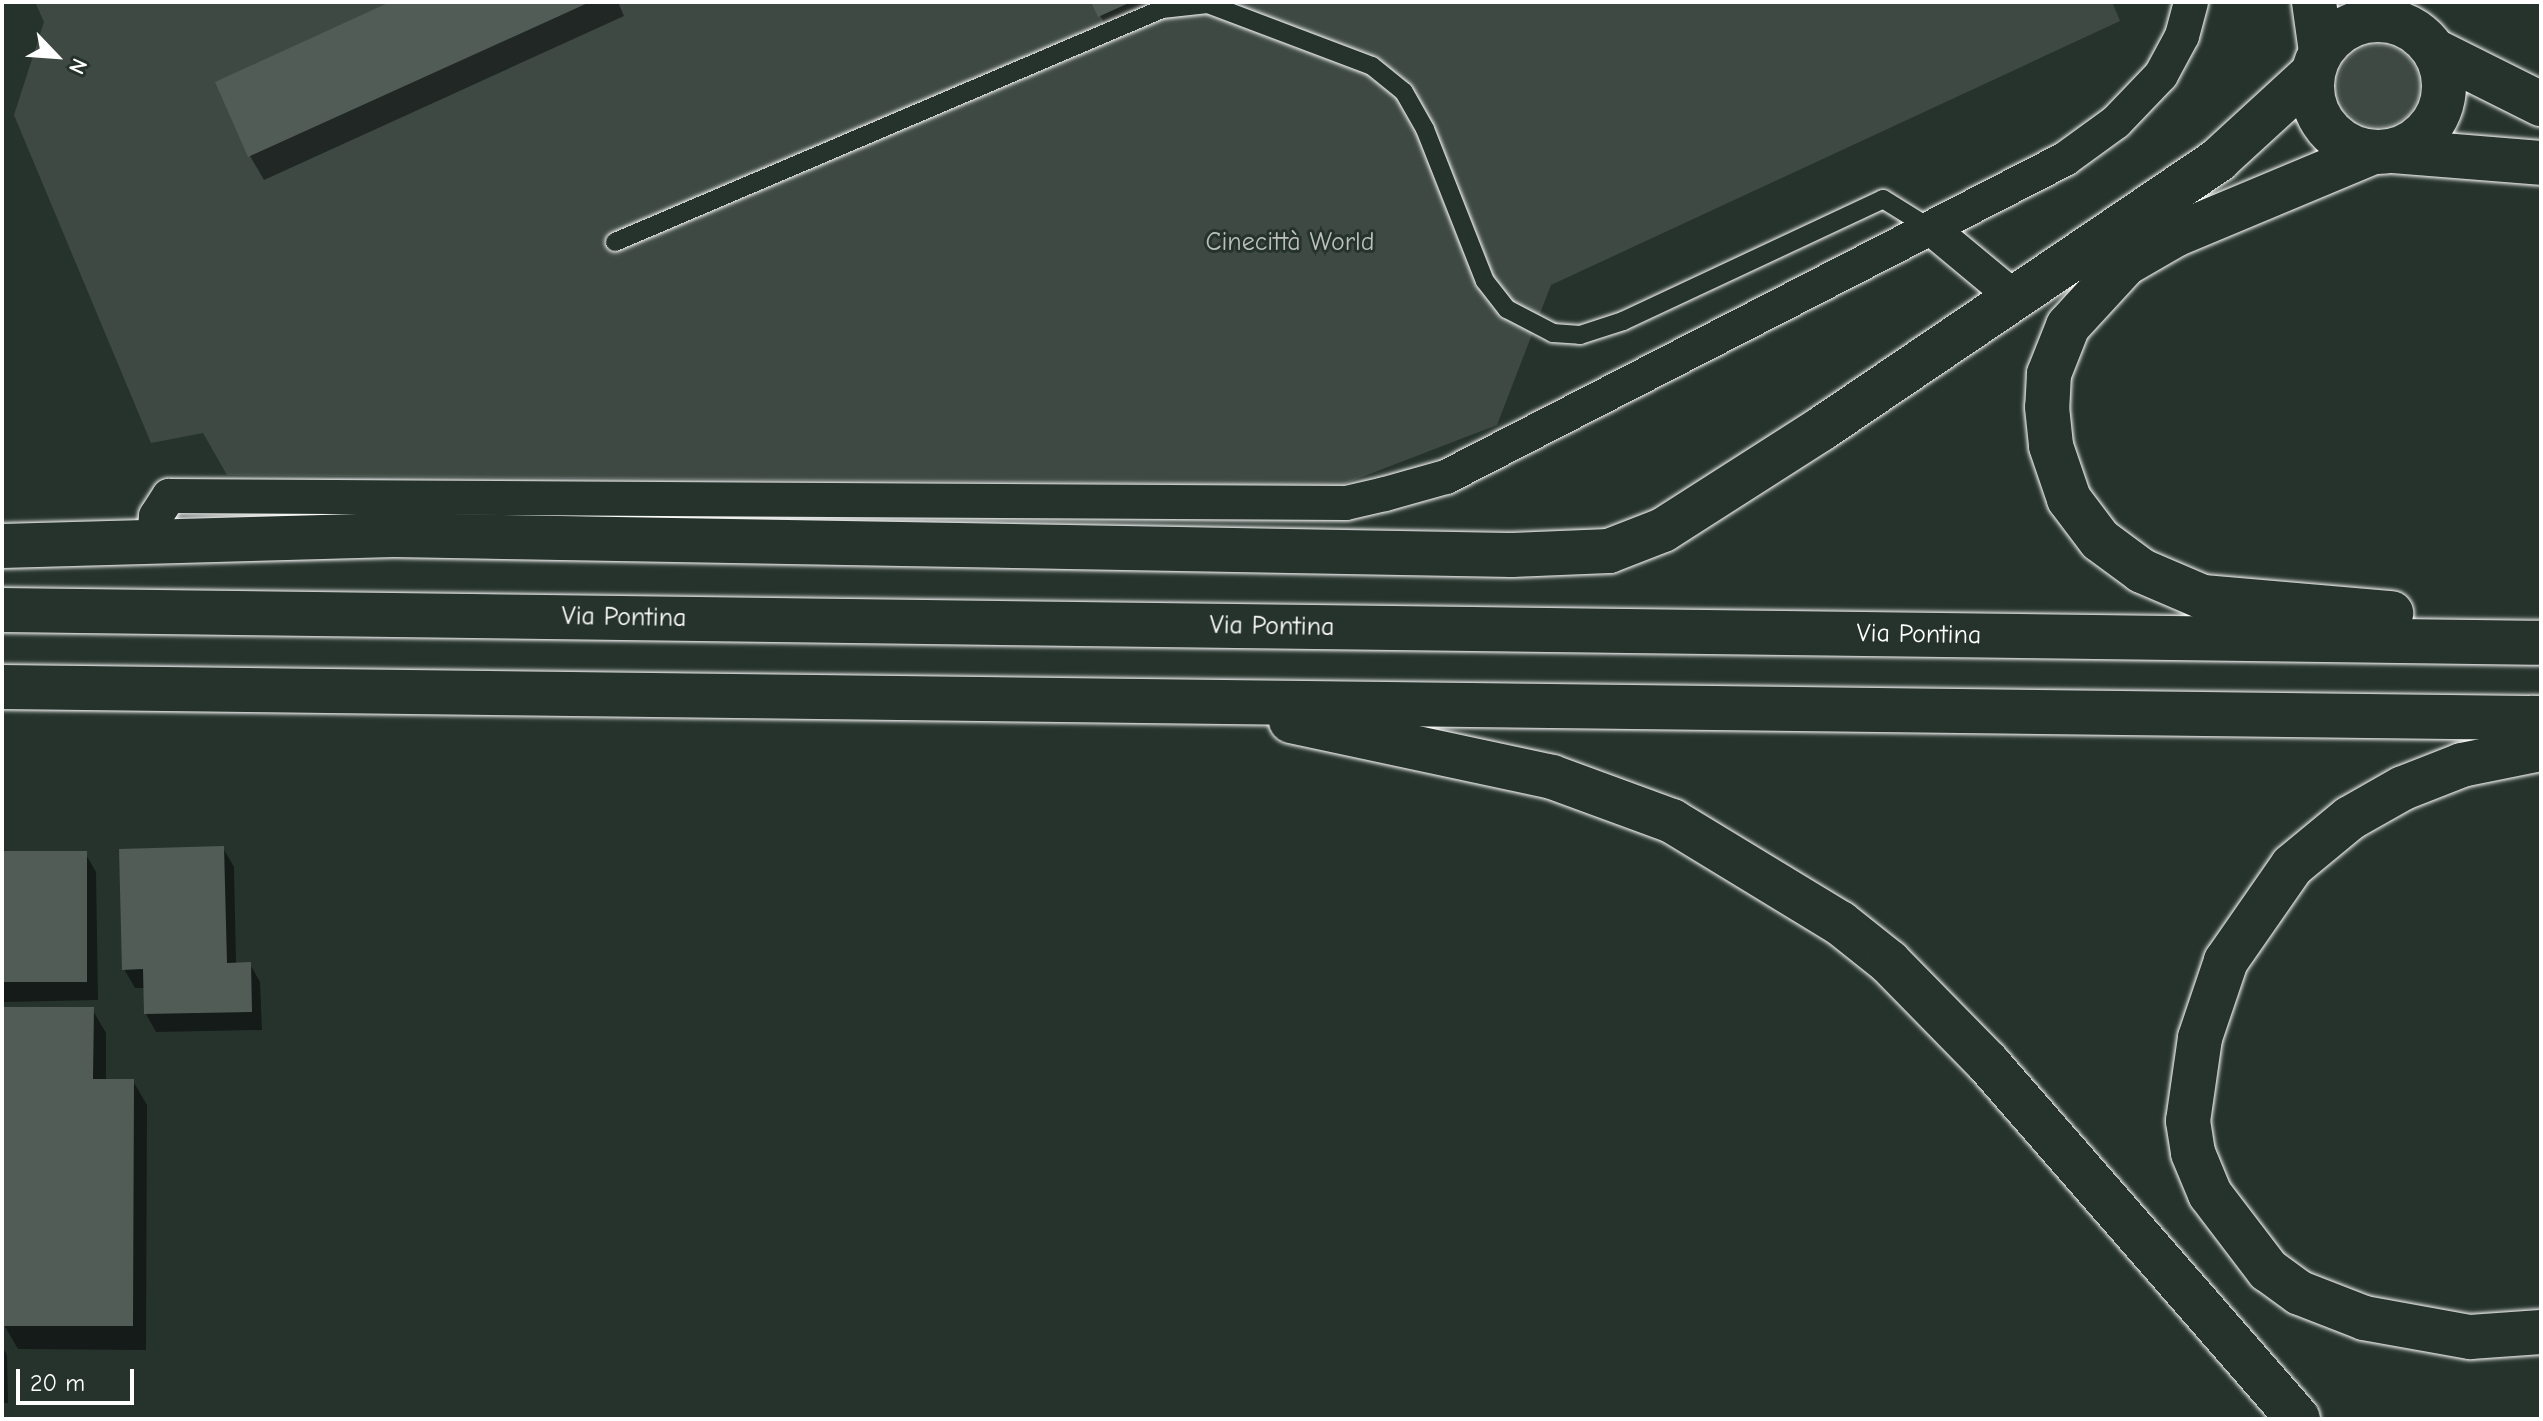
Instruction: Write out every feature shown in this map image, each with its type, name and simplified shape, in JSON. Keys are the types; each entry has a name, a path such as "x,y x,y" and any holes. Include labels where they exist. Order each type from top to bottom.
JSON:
{"main road":[{"path":"2314,2 2318,117 2350,147 2541,163"},
{"path":"2,546 154,539 394,535 1496,555 1609,551 1663,530 2015,298 2235,148 2356,23 2402,24 2418,30 2541,104"},
{"path":"2418,30 2442,71 2439,112 2428,130 2382,152 2175,235 2125,264 2096,290 2068,326 2049,374 2048,427 2059,475 2082,521 2100,540 2142,571 2185,592 2289,608 2541,624"},
{"name":"Via Pontina","path":"2,610 2541,643"},
{"path":"2,687 2541,718"},
{"path":"1195,701 1552,777 1672,821 1785,886 1889,962 1987,1062 2298,1419"},
{"path":"2541,749 2421,779 2350,818 2292,866 2243,932 2216,986 2195,1060 2188,1121 2196,1163 2221,1212 2268,1270 2300,1293 2364,1318 2470,1337 2541,1332"}],"street":[{"path":"154,539 156,516 169,496 1346,503 1446,477 1933,230 2065,159 2116,122 2142,97 2174,54 2191,2"},
{"path":"1933,230 2015,298"}],"lane":[{"path":"615,242 1162,9 1208,4 1372,66 1404,92 1425,129 1485,281 1507,309 1553,333 1580,335 1623,321 1883,199 1933,230"}],"green space":[{"name":"Cinecittà World","path":"35,2 2112,2 2120,21 1551,285 1497,425 1341,485 227,475 203,433 151,443 14,115 44,22"},
{"path":"2371,45 2387,45 2402,52 2413,63 2420,86 2417,102 2408,115 2387,127 2371,127 2356,120 2345,109 2338,94 2338,78 2345,63 2356,52"}],"building":[{"path":"390,2 590,2 248,157 215,82"},
{"path":"1091,2 1131,2 1098,17"},
{"path":"224,846 227,963 251,962 252,1012 144,1014 143,969 122,970 119,849"},
{"path":"2,851 87,851 87,982 2,982"},
{"path":"3,1007 94,1007 93,1079 134,1079 133,1326 2,1326"}]}
